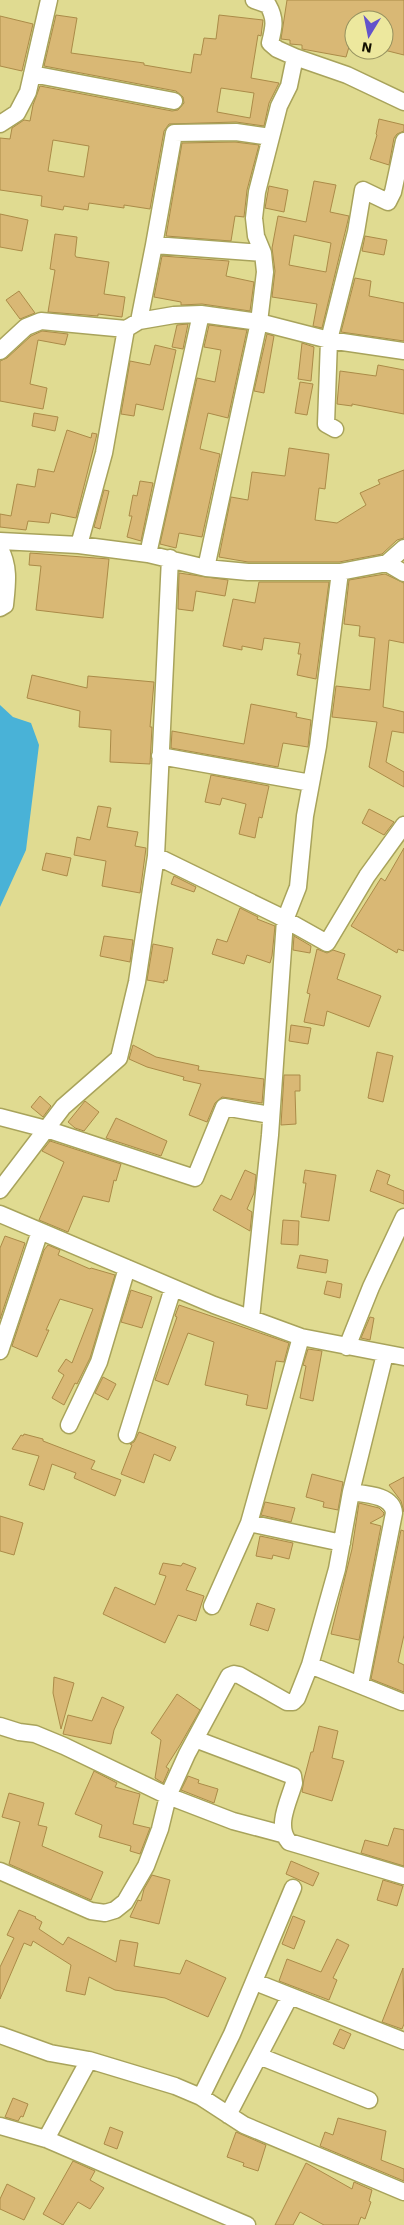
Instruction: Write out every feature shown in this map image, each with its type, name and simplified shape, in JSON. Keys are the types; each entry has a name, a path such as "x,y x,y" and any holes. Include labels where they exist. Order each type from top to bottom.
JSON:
{"street":[{"path":"0,124 17,113 28,92 49,0"},
{"path":"254,0 268,5 274,16 275,24 270,43 277,49 348,75 404,102"},
{"path":"206,568 259,322 265,272 263,253 256,236 254,218 257,192 279,106 289,86 295,57"},
{"path":"32,74 174,101"},
{"path":"79,545 104,453 132,325 154,244 174,133 236,132 271,137"},
{"path":"335,429 326,424 329,340 356,232 363,190 388,202 393,192 404,141"},
{"path":"154,244 263,253"},
{"path":"0,351 26,327 41,321 132,325 174,315 201,314 259,322 329,340 404,351"},
{"path":"148,554 201,314"},
{"path":"0,541 79,545 148,554 206,568 248,572 340,572 387,564 404,548"},
{"path":"0,549 7,561 8,581 5,605 0,608"},
{"path":"0,1190 63,1107 119,1058 137,982 156,856 170,558"},
{"path":"387,564 404,572"},
{"path":"250,1318 270,1115 285,920 298,888 305,816 318,746 340,572"},
{"path":"160,756 311,783"},
{"path":"156,856 327,943 367,876 404,825"},
{"path":"0,1117 194,1178 224,1107 270,1115"},
{"path":"0,1214 174,1288 301,1337 404,1357"},
{"path":"347,1347 371,1288 404,1217"},
{"path":"0,1351 40,1231"},
{"path":"69,1425 104,1348 127,1268"},
{"path":"127,1435 174,1288"},
{"path":"212,1606 248,1523 301,1337"},
{"path":"0,1871 91,1911 105,1913 115,1910 125,1902 146,1866 160,1829 168,1796 195,1739 229,1676 239,1674 287,1702 293,1702 297,1698 310,1665 337,1569 351,1492 385,1354"},
{"path":"351,1492 383,1498 391,1504 394,1513 360,1685"},
{"path":"248,1523 342,1542"},
{"path":"310,1665 402,1702"},
{"path":"0,1726 19,1732 35,1734 168,1796 232,1821 282,1834 289,1842 404,1876"},
{"path":"195,1739 293,1776 294,1782 282,1825 282,1834"},
{"path":"201,2097 255,1982 293,1888"},
{"path":"255,1982 404,2041"},
{"path":"228,2115 290,1996"},
{"path":"0,2035 50,2053 89,2060 175,2086 201,2097 244,2125 404,2192"},
{"path":"259,2056 369,2100"},
{"path":"46,2139 89,2060"},
{"path":"0,2126 46,2139 247,2225"}],"water":[{"path":"0,705 13,717 31,723 39,745 26,850 0,907"}],"building":[{"path":"287,0 404,0 404,55 394,52 394,10 344,10 344,57 302,49 302,45 290,44 290,40 281,39"},
{"path":"56,15 77,18 71,53 144,63 144,65 191,73 194,54 201,55 204,38 216,39 219,15 263,20 261,36 258,35 251,78 279,83 269,103 264,126 236,122 169,124 164,131 150,209 124,205 124,208 89,203 88,210 64,206 63,210 41,206 42,196 0,190 0,138 10,139 12,128 24,120 30,121 33,105 40,86 172,111 178,110 184,103 183,97 176,91 44,66","holes":["221,88 254,93 250,118 217,112","53,140 89,146 84,177 48,171"]},
{"path":"0,16 33,24 22,71 0,66"},
{"path":"379,119 404,125 404,131 397,134 394,138 389,165 370,159 377,135"},
{"path":"235,142 259,145 247,190 244,217 235,216 231,241 166,236 182,143"},
{"path":"314,181 336,185 330,212 349,216 322,328 313,326 317,304 272,297 275,271 272,248 278,216 306,222","holes":["294,235 331,243 326,272 289,265"]},
{"path":"269,186 288,190 284,212 265,208"},
{"path":"0,214 28,220 22,251 0,247"},
{"path":"55,234 77,237 76,257 109,262 104,294 125,297 122,317 48,312 55,270 50,269"},
{"path":"365,236 387,240 384,255 362,251"},
{"path":"162,256 229,261 226,276 254,282 250,311 202,304 181,305 181,302 154,297"},
{"path":"355,278 371,281 369,296 404,303 404,341 341,332"},
{"path":"19,291 35,313 20,319 6,300"},
{"path":"188,324 183,349 172,347 177,325"},
{"path":"209,325 247,330 228,418 208,413 200,449 220,454 202,537 179,533 176,548 160,544 197,378 215,382 221,350 204,347"},
{"path":"42,331 68,334 65,345 38,340 30,384 47,388 43,409 0,401 0,361 7,358 31,336"},
{"path":"267,334 274,336 264,393 254,391"},
{"path":"302,343 314,347 311,381 298,379"},
{"path":"155,345 176,350 163,410 136,404 134,416 121,414 130,361 150,365"},
{"path":"378,365 404,370 404,414 352,404 352,406 337,404 340,371 376,376"},
{"path":"300,382 313,384 307,415 295,413"},
{"path":"34,413 58,417 55,431 32,426"},
{"path":"67,430 91,438 92,433 97,434 76,518 51,513 49,523 28,521 26,530 0,527 0,514 11,516 17,484 35,487 38,469 54,472"},
{"path":"289,448 329,454 325,489 319,488 315,520 337,523 366,505 360,493 380,484 378,480 404,470 404,538 397,540 382,554 339,562 248,562 219,557 231,497 248,500 252,472 285,476"},
{"path":"140,481 153,483 141,541 127,537 132,516 129,516 133,495 137,496"},
{"path":"104,490 109,491 100,529 94,527"},
{"path":"30,553 109,559 103,618 36,610 41,566 29,565"},
{"path":"179,573 228,580 225,596 196,591 193,611 178,609"},
{"path":"385,574 404,583 404,643 389,640 383,707 404,712 404,733 392,731 386,762 404,772 404,787 369,767 377,722 332,717 336,686 370,690 375,638 359,636 360,626 344,624 349,580"},
{"path":"259,582 329,582 316,679 297,675 301,654 298,654 300,643 264,638 262,650 242,646 242,650 223,646 233,599 255,603"},
{"path":"32,675 87,688 88,676 154,682 150,727 152,727 150,764 110,762 111,730 79,727 80,711 27,698"},
{"path":"251,704 297,713 296,717 311,720 308,747 283,743 278,767 171,748 172,731 244,744"},
{"path":"211,775 269,786 262,818 259,817 255,838 239,834 246,804 222,798 220,805 205,802"},
{"path":"98,806 111,808 107,827 138,832 135,846 146,848 140,893 102,886 106,861 74,855 77,837 90,840"},
{"path":"369,809 394,822 384,835 362,823"},
{"path":"404,848 404,951 398,949 397,953 351,926 381,878 385,881"},
{"path":"46,853 71,858 67,876 42,870"},
{"path":"174,876 196,887 194,892 171,884"},
{"path":"240,908 258,917 257,919 275,926 270,963 247,955 244,964 212,954 217,939 227,942"},
{"path":"104,936 133,940 130,962 100,956"},
{"path":"294,936 311,946 310,953 293,950"},
{"path":"153,944 173,948 167,981 164,980 164,983 147,980"},
{"path":"317,949 327,953 333,950 345,954 337,979 381,996 369,1027 327,1011 324,1026 304,1022 310,994 307,993"},
{"path":"291,1025 311,1028 308,1044 289,1041"},
{"path":"133,1045 156,1057 199,1066 198,1070 264,1079 262,1103 222,1097 215,1103 207,1122 189,1115 201,1084 183,1080 184,1077 147,1067 129,1059"},
{"path":"377,1052 393,1056 383,1102 368,1098"},
{"path":"284,1075 300,1075 300,1091 295,1091 296,1124 281,1125"},
{"path":"40,1096 51,1106 43,1117 31,1107"},
{"path":"85,1101 99,1112 84,1131 75,1128 68,1122"},
{"path":"116,1118 167,1141 161,1156 106,1138"},
{"path":"50,1141 121,1164 116,1181 114,1180 109,1202 83,1196 68,1232 39,1220 64,1162 42,1151"},
{"path":"245,1170 256,1175 254,1193 247,1209 252,1212 250,1231 213,1210 221,1195 231,1200"},
{"path":"305,1170 336,1175 329,1221 301,1217 306,1183 303,1183"},
{"path":"377,1170 390,1175 387,1184 404,1191 404,1204 370,1191"},
{"path":"283,1220 299,1221 298,1245 281,1244"},
{"path":"5,1236 25,1243 0,1319 0,1248"},
{"path":"48,1245 60,1250 58,1255 90,1269 115,1275 90,1358 64,1405 52,1398 64,1375 58,1371 66,1359 72,1363 93,1309 60,1299 46,1330 49,1330 37,1357 12,1346 44,1250"},
{"path":"300,1255 328,1260 326,1273 297,1268"},
{"path":"327,1281 342,1284 340,1298 324,1294"},
{"path":"131,1290 152,1297 142,1328 121,1322"},
{"path":"179,1305 289,1343 284,1362 276,1361 267,1409 246,1405 248,1395 205,1385 214,1342 188,1333 168,1385 155,1380 177,1317 175,1316"},
{"path":"370,1317 374,1318 370,1340 361,1338"},
{"path":"308,1349 322,1351 313,1401 300,1398 306,1366 303,1365"},
{"path":"103,1377 116,1384 108,1400 95,1393"},
{"path":"139,1432 176,1447 170,1461 154,1454 144,1483 121,1474 132,1445 130,1444 134,1442"},
{"path":"24,1434 43,1439 43,1441 95,1461 91,1469 121,1480 115,1496 74,1478 76,1473 52,1464 44,1490 29,1485 39,1456 12,1449 21,1435 23,1436"},
{"path":"312,1474 343,1482 338,1510 323,1507 324,1502 306,1497"},
{"path":"404,1477 404,1512 401,1501 389,1485"},
{"path":"265,1502 295,1508 291,1522 261,1515"},
{"path":"359,1503 379,1508 384,1513 383,1516 370,1523 381,1526 359,1640 331,1634 352,1549"},
{"path":"0,1516 23,1523 14,1555 0,1551"},
{"path":"401,1530 404,1531 404,1635 398,1662 404,1665 404,1692 371,1679"},
{"path":"260,1536 293,1543 289,1559 273,1555 272,1559 256,1556"},
{"path":"163,1563 181,1566 183,1563 196,1568 186,1590 204,1596 196,1621 178,1615 165,1643 103,1614 115,1587 155,1605 166,1576 159,1574"},
{"path":"257,1603 275,1609 268,1631 250,1625"},
{"path":"54,1677 74,1683 61,1729 53,1693"},
{"path":"177,1694 200,1710 166,1767 169,1769 163,1783 155,1778 161,1740 151,1733"},
{"path":"102,1697 124,1707 114,1730 111,1744 63,1734 68,1715 92,1721"},
{"path":"319,1726 338,1731 332,1758 344,1761 332,1801 302,1792"},
{"path":"94,1771 117,1783 115,1787 140,1794 133,1824 150,1828 140,1854 130,1851 131,1846 99,1837 102,1825 75,1814"},
{"path":"188,1776 199,1780 198,1783 218,1789 214,1803 181,1790"},
{"path":"9,1793 44,1803 38,1825 47,1827 42,1846 103,1872 91,1900 9,1864 20,1822 2,1817"},
{"path":"394,1828 404,1830 404,1866 361,1853 365,1840 388,1846"},
{"path":"291,1861 319,1873 313,1886 286,1874"},
{"path":"152,1875 170,1880 159,1924 130,1917 138,1900 141,1901 144,1889"},
{"path":"383,1880 403,1886 397,1906 377,1900"},
{"path":"19,1910 36,1917 42,1922 39,1929 63,1945 68,1937 116,1962 120,1940 138,1943 134,1966 180,1974 186,1960 226,1978 208,2017 165,1998 115,1990 89,1977 85,1995 66,1991 71,1965 33,1941 31,1946 24,1943 0,1999 0,1967 14,1938 7,1935"},
{"path":"293,1916 305,1921 294,1949 282,1944"},
{"path":"337,1939 349,1945 333,1978 337,1980 329,2000 279,1981 287,1959 321,1972"},
{"path":"403,1968 404,2024 402,2029 382,2022"},
{"path":"340,2029 351,2034 344,2049 333,2044"},
{"path":"13,2098 28,2104 23,2117 21,2116 18,2121 5,2117"},
{"path":"338,2118 386,2131 381,2160 404,2169 404,2181 320,2146 325,2132 333,2135"},
{"path":"110,2127 123,2132 117,2149 104,2144"},
{"path":"236,2132 266,2145 258,2171 243,2166 244,2163 227,2157"},
{"path":"73,2161 95,2171 90,2180 104,2188 90,2209 78,2202 63,2225 43,2214"},
{"path":"306,2163 352,2189 354,2182 372,2190 369,2201 371,2202 365,2219 361,2217 358,2225 324,2225 300,2212 293,2225 275,2225"},
{"path":"7,2184 35,2198 24,2220 0,2209 0,2199"}]}
